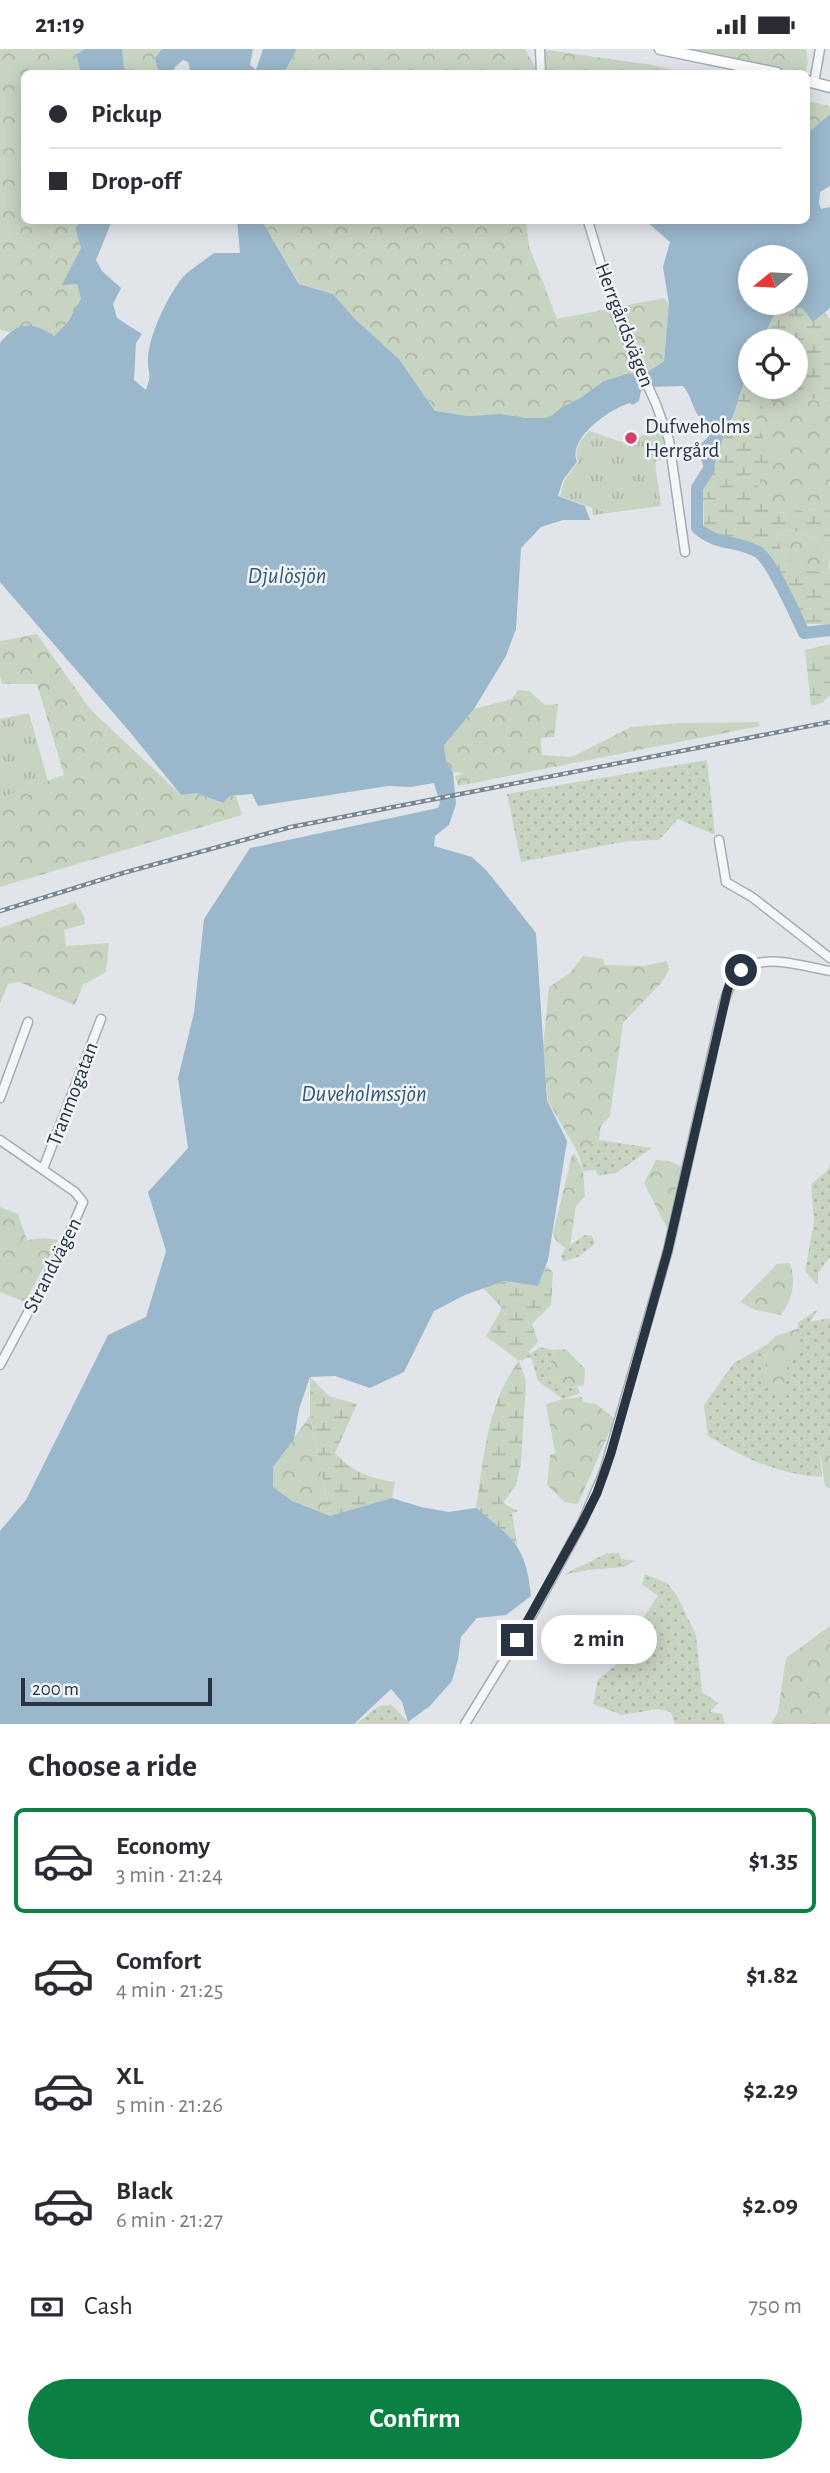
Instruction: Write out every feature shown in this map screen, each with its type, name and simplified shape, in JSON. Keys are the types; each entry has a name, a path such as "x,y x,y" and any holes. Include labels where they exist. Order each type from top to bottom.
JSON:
{"main road":[{"path":"660,49 762,70"},
{"path":"810,82 830,87"}],"street":[{"path":"540,49 541,70"},
{"path":"810,82 820,49"},
{"name":"Herrgårdsvägen","path":"589,224 610,297 669,440 685,552"},
{"path":"719,840 726,883 752,897 830,958"},
{"path":"465,1724 532,1615 582,1523 604,1472 668,1250 730,983 741,970 773,960 830,971"},
{"name":"Tranmogatan","path":"43,1170 101,1019"},
{"path":"0,1098 28,1022"},
{"path":"0,1140 43,1170"},
{"name":"Strandvägen","path":"0,1366 65,1243 83,1202 75,1192 43,1170"}],"green space":[{"path":"0,49 84,49 76,55 80,70 21,70 21,224 78,224 75,228 81,248 63,285 77,284 81,300 68,322 54,336 26,325 9,332 0,330"},
{"path":"122,49 162,49 155,58 158,70 124,68"},
{"path":"297,49 525,49 535,67 547,50 674,70 286,70"},
{"path":"671,49 806,49 806,70 783,70"},
{"path":"810,102 830,106 830,114 810,131"},
{"path":"264,224 526,224 529,246 557,319 664,298 669,304 664,361 638,375 628,373 604,381 549,418 500,414 468,416 435,411 399,359 355,319 333,294 300,284"},
{"path":"824,312 830,319 830,401 808,398 808,329 767,329 774,315 808,315 813,321"},
{"path":"739,399 781,399 754,412 773,467 755,490 777,513 830,508 830,559 816,539 792,530 776,535 788,559 802,567 828,574 830,567 830,624 805,624 777,569 763,551 704,528 703,491 714,467 725,430"},
{"path":"780,399 830,401 830,508 777,513 755,490 753,411"},
{"path":"655,413 668,455 655,462 661,506 593,515 592,508 560,496 564,481 578,462 576,453 579,445 589,431 625,443 655,430 656,426 650,422"},
{"path":"792,530 816,539 830,559 828,574 802,567 788,559 776,535"},
{"path":"37,634 90,709 181,795 197,793 223,803 230,796 236,796 242,815 0,887 0,798 64,775 37,684 2,684 0,677 0,641"},
{"path":"830,644 830,695 822,703 811,706 805,650"},
{"path":"518,690 529,691 545,705 558,704 554,737 541,738 542,755 572,757 631,727 678,723 759,722 760,726 458,786 455,776 464,773 453,772 446,761 444,745 474,709 512,699"},
{"path":"29,713 48,781 0,798 0,719"},
{"path":"707,760 715,835 678,819 659,840 627,841 521,862 507,794"},
{"path":"75,902 84,916 85,924 64,930 66,946 109,943 106,972 83,985 75,1005 19,982 8,984 0,1004 0,928"},
{"path":"583,956 603,959 605,965 643,966 667,961 669,970 661,983 623,1023 610,1116 601,1126 599,1140 578,1153 548,1101 543,1047 549,987 570,973"},
{"path":"599,1140 652,1148 616,1173 598,1176 596,1170 583,1171 578,1153"},
{"path":"575,1154 583,1171 585,1196 576,1206 570,1247 565,1248 556,1241 553,1233 572,1155"},
{"path":"656,1160 681,1166 667,1228 644,1183"},
{"path":"830,1163 830,1257 818,1273 816,1284 805,1271 814,1222 811,1184 828,1170"},
{"path":"0,1207 18,1214 27,1240 58,1240 25,1302 0,1292"},
{"path":"585,1235 592,1236 595,1243 580,1256 563,1262 561,1256 565,1248"},
{"path":"790,1263 792,1290 781,1315 755,1310 740,1302 777,1264"},
{"path":"546,1266 553,1272 551,1305 532,1324 538,1342 529,1351 531,1357 519,1361 486,1336 502,1308 483,1288 504,1281 538,1286"},
{"path":"818,1309 810,1322 830,1318 830,1441 820,1452 822,1477 791,1473 762,1464 708,1436 704,1405 734,1363 766,1345 765,1381 794,1347 797,1323"},
{"path":"799,1328 799,1348 789,1358 782,1393 765,1382 766,1345 776,1336"},
{"path":"540,1347 553,1350 549,1374 566,1388 578,1387 580,1393 563,1399 538,1381 530,1354"},
{"path":"566,1349 585,1369 584,1385 566,1388 549,1374 553,1350"},
{"path":"519,1361 526,1381 521,1464 516,1485 503,1503 518,1511 512,1513 517,1545 476,1508 493,1413 508,1377"},
{"path":"310,1377 329,1396 357,1404 335,1453 362,1473 395,1482 392,1498 330,1517 310,1416"},
{"path":"582,1397 583,1402 596,1404 615,1419 578,1504 565,1502 547,1485 550,1455 555,1453 546,1404"},
{"path":"310,1416 330,1517 292,1501 273,1487 273,1467"},
{"path":"830,1441 830,1488 825,1486 820,1452"},
{"path":"607,1553 619,1553 621,1559 635,1561 624,1567 563,1575"},
{"path":"645,1574 667,1583 677,1596 696,1635 702,1692 718,1703 710,1712 722,1714 725,1724 675,1724 671,1712 658,1709 622,1715 593,1704 598,1680 647,1638 633,1633 658,1596 642,1584"},
{"path":"830,1626 830,1724 771,1724 778,1712 786,1658"},
{"path":"392,1705 410,1724 356,1724 379,1706"}],"water":[{"path":"84,49 122,49 124,68 128,70 80,70 76,55"},
{"path":"162,49 253,49 250,65 256,70 189,70 188,62 183,60 174,70 158,70 155,58"},
{"path":"263,49 297,49 286,70 256,70"},
{"path":"830,114 830,186 820,192 819,203 821,209 830,207 830,308 813,322 808,315 808,245 738,245 738,315 774,315 767,329 738,329 739,399 725,430 714,467 704,468 697,448 709,436 683,386 651,387 641,391 639,401 612,411 584,434 578,443 577,462 563,480 558,496 585,506 590,520 563,520 541,527 521,548 516,629 506,656 474,709 444,745 446,761 453,772 456,804 449,825 435,836 434,846 472,857 487,871 536,933 547,1100 567,1141 548,1260 538,1286 504,1281 465,1295 434,1311 404,1372 370,1388 335,1376 310,1377 299,1409 294,1439 273,1467 273,1487 292,1501 330,1516 392,1498 448,1512 476,1508 516,1545 526,1565 531,1596 506,1615 477,1618 461,1637 452,1681 430,1706 408,1722 402,1702 391,1689 354,1724 0,1724 0,1531 26,1500 108,1335 146,1317 166,1251 148,1192 188,1148 178,1078 194,1013 204,919 250,848 438,808 440,803 434,783 411,787 388,786 258,806 252,794 230,796 223,803 197,793 181,795 0,582 0,343 19,327 32,326 54,336 68,322 81,299 77,284 62,285 81,248 75,228 78,224 111,224 96,260 102,271 121,288 113,304 117,318 142,334 136,343 134,380 146,390 152,338 160,316 177,285 183,277 214,253 240,253 237,224 264,224 299,284 333,294 355,319 399,359 435,411 468,416 500,414 549,418 604,381 629,373 638,375 664,361 669,304 663,267 670,242 649,224 810,224 810,131"}],"waterway":[{"path":"709,469 697,488 697,528 712,538 750,548 764,557 804,633 830,630"}],"railway":[{"path":"0,911 123,873 291,827 830,722"}],"place":[{"name":"Dufweholms Herrgård","path":"631,438"}],"route":[{"path":"517,1640 597,1493 624,1410 668,1250 727,992 730,983 741,970"}],"water label":[{"name":"Djulösjön","path":"287,575"},
{"name":"Duveholmssjön","path":"364,1093"}]}
